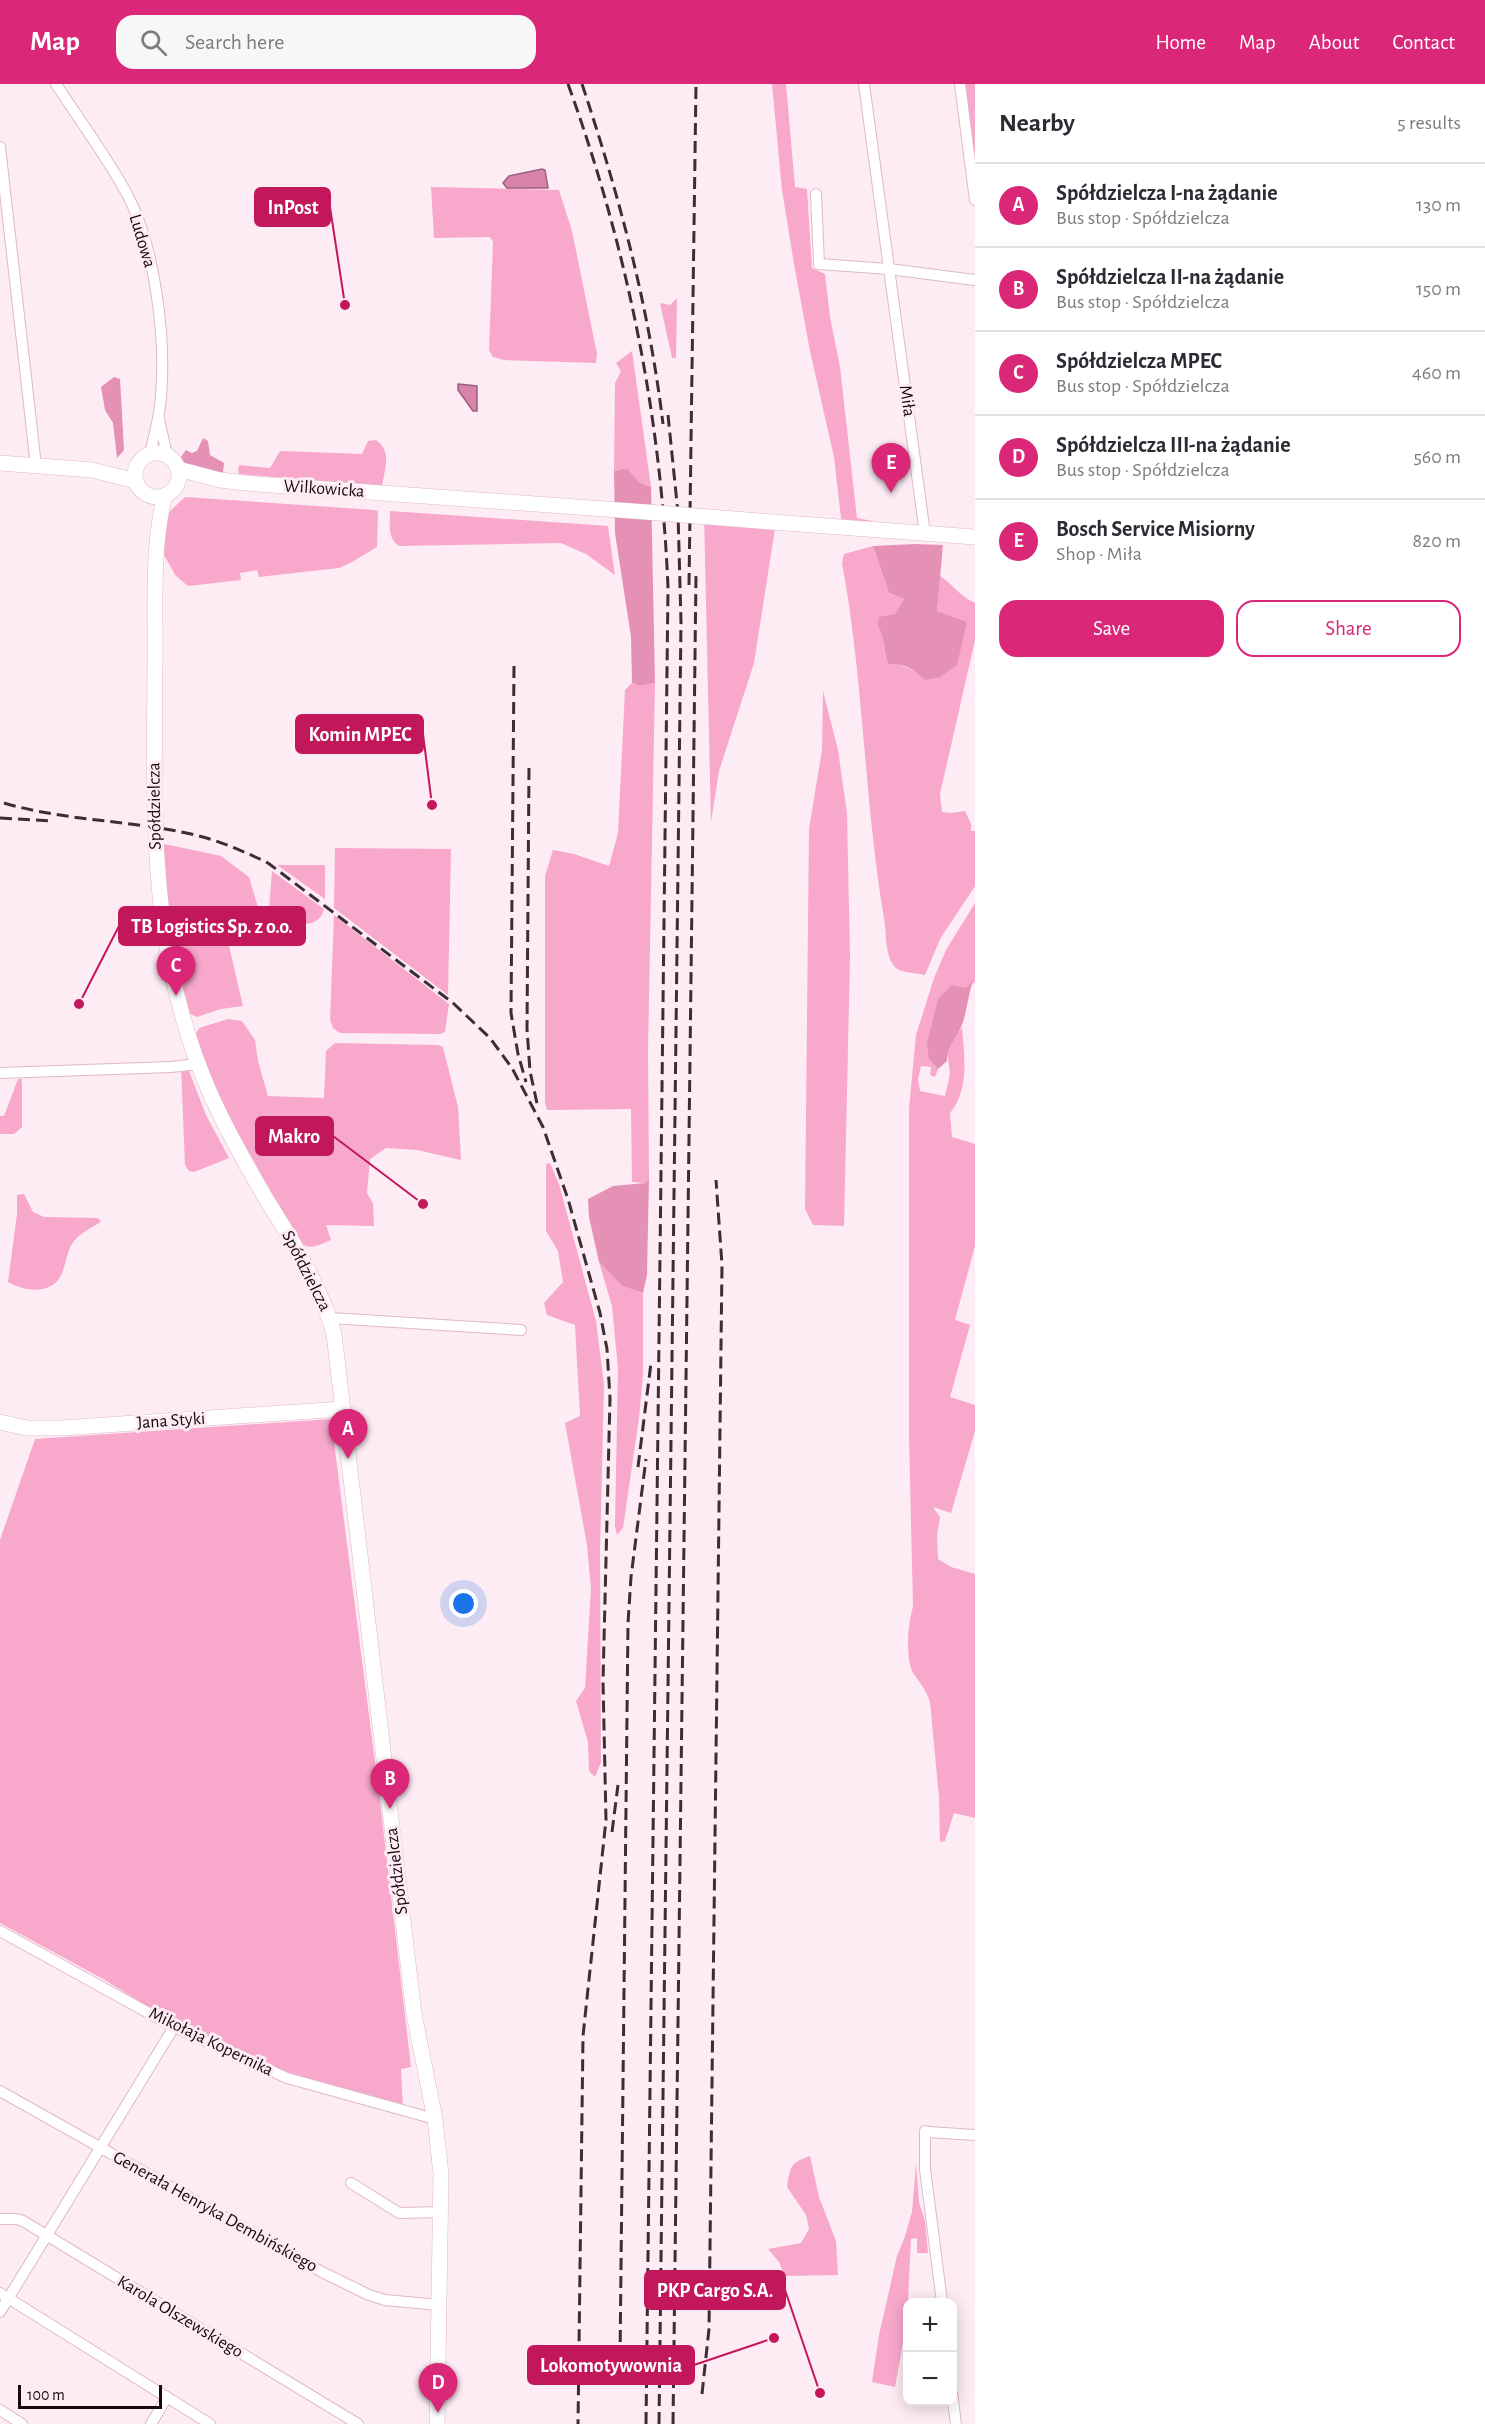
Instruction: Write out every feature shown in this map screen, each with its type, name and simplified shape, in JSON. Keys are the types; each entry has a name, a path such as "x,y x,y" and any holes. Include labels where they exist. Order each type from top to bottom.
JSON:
{"street":[{"name":"Ludowa","path":"57,84 128,197 151,263 161,351 161,396 159,419 150,454"},
{"name":"Miła","path":"864,84 925,534"},
{"path":"960,84 975,200"},
{"path":"0,147 36,466"},
{"path":"816,194 819,264 889,269 975,280"},
{"name":"Ludowa","path":"159,419 167,455"},
{"path":"150,454 167,455 174,461 177,476 165,495 149,495 141,490 137,473 141,459 150,454"},
{"path":"0,464 137,473"},
{"name":"Wilkowicka","path":"177,476 925,534"},
{"name":"Spółdzielcza","path":"149,495 157,542"},
{"name":"Spółdzielcza","path":"165,495 157,542 154,828 157,884 174,990 184,1027 198,1064 224,1123 290,1237 327,1309 334,1334 413,2004 423,2068 435,2119 441,2174 437,2424"},
{"path":"925,534 975,537"},
{"path":"0,1073 198,1064"},
{"name":"Spółdzielcza","path":"330,1318 521,1330"},
{"name":"Jana Styki","path":"0,1422 27,1428 62,1428 342,1409"},
{"name":"Mikołaja Kopernika","path":"0,1931 174,2027 287,2079 435,2119"},
{"path":"0,2312 4,2295 48,2236 174,2027"},
{"name":"Generała Henryka Dembińskiego","path":"0,2091 322,2272 369,2295 386,2300 439,2305"},
{"path":"941,2298 925,2169 927,2132 975,2135"},
{"path":"351,2182 399,2213 441,2212"},
{"name":"Karola Olszewskiego","path":"0,2219 17,2219 48,2236 358,2424"},
{"path":"4,2295 210,2424"},
{"path":"151,2424 167,2397"},
{"path":"954,2406 956,2424"},
{"path":"0,2410 22,2424"}],"shaded area":[{"path":"772,84 786,84 795,187 807,189 812,268 825,274 830,317 840,367 857,518 872,521 873,530 842,527 834,457 810,351 782,190"},
{"path":"963,84 975,84 975,173"},
{"path":"545,170 548,188 507,188 503,183 509,176"},
{"path":"431,187 559,190 572,231 597,354 596,363 504,360 493,357 489,350 493,242 490,237 434,238"},
{"path":"677,298 676,358 672,358 660,303 670,305"},
{"path":"632,351 651,487 639,482 627,468 614,471 615,383 621,371 616,363"},
{"path":"114,377 120,379 124,450 117,458 113,423 105,410 101,387"},
{"path":"458,384 477,386 477,411 473,411 458,390"},
{"path":"203,438 208,441 210,455 224,463 223,472 219,474 176,464 186,450 192,453 197,451"},
{"path":"376,440 381,444 386,455 382,486 239,474 238,470 239,465 270,468 280,451 362,454 368,441"},
{"path":"627,468 639,482 651,487 655,683 639,686 632,683 631,637 615,533 614,471"},
{"path":"185,497 375,510 378,511 377,547 339,568 259,577 257,570 240,573 241,580 188,586 176,576 161,550 168,513"},
{"path":"390,511 608,526 615,575 586,554 561,543 399,546 391,535"},
{"path":"704,514 776,522 754,663 719,771 711,822"},
{"path":"943,545 937,611 967,622 957,665 940,677 925,680 908,667 888,664 878,627 879,617 895,614 904,599 889,593 873,546"},
{"path":"873,546 889,593 904,599 895,614 878,627 883,636 888,664 898,664 917,672 967,623 937,611 940,576 964,597 975,603 975,640 940,794 942,812 965,811 971,824 971,831 975,831 975,886 940,939 925,975 901,970 891,962 887,950 877,874 855,652 842,563 844,554"},
{"path":"632,683 639,686 655,683 648,1051 649,1178 645,1183 632,1182 631,1109 547,1110 545,1102 545,876 553,850 574,854 609,866 618,833 625,690"},
{"path":"823,691 838,750 847,813 850,957 844,1226 813,1225 805,1209 809,829 822,750"},
{"path":"155,842 221,856 249,877 258,907 255,937 229,946 243,1006 221,1009 197,1017 188,1013"},
{"path":"335,848 451,849 448,995 334,908"},
{"path":"277,865 325,865 325,899"},
{"path":"272,871 324,909 317,920 306,924 279,923 271,917 269,909"},
{"path":"975,903 975,982 967,988 929,1059 938,1069 935,1077 930,1075 931,1067 921,1066 918,1079 920,1091 945,1096 950,1074 947,1049 962,1027 963,1083 961,1094 950,1113 952,1137 975,1144 975,1246 955,1320 970,1325 950,1397 975,1405 975,1431 951,1513 933,1507 940,1517 937,1535 938,1559 951,1567 975,1574 975,1818 954,1813 945,1841 940,1842 939,1797 930,1702 910,1666 908,1649 913,1607 909,1436 909,1109 916,1035 934,978 946,950"},
{"path":"334,915 449,1004 445,1032 440,1034 340,1033 333,1028 330,1020"},
{"path":"973,981 963,1023 950,1047 947,1061 938,1069 929,1059 927,1043 938,999 952,985 966,988"},
{"path":"228,1019 242,1021 255,1040 258,1061 268,1096 324,1098 326,1051 335,1043 438,1045 443,1047 458,1107 461,1160 417,1150 386,1148 370,1159 367,1193 373,1203 374,1226 326,1225 331,1240 315,1246 303,1245 299,1242 217,1095 195,1036 199,1028"},
{"path":"181,1066 187,1066 206,1115 229,1158 194,1172 189,1171 185,1165"},
{"path":"18,1079 22,1079 22,1127 14,1134 0,1134 0,1116 4,1116"},
{"path":"550,1163 559,1184 596,1321 604,1384 600,1553 601,1762 595,1777 589,1771 588,1742 576,1701 585,1688 591,1589 587,1545 565,1423 580,1416 575,1325 547,1315 544,1303 563,1282 558,1251 546,1231 546,1164"},
{"path":"649,1178 647,1275 643,1293 622,1286 599,1262 589,1217 588,1199 613,1186 645,1183"},
{"path":"24,1194 33,1212 44,1217 98,1218 101,1222 74,1241 60,1277 56,1283 43,1289 21,1288 8,1282 17,1214 17,1195"},
{"path":"599,1262 622,1286 643,1293 643,1374 639,1418 623,1528 617,1535 615,1526 618,1368 612,1306"},
{"path":"331,1419 379,1793 411,2067 401,2069 403,2109 295,2077 173,2022 103,1979 0,1923 0,1540 35,1439"},
{"path":"810,2156 819,2197 836,2241 838,2275 785,2276 779,2262 768,2249 801,2243 809,2229 806,2215 787,2187 792,2167 798,2161"},
{"path":"916,2164 919,2202 925,2221 928,2253 917,2253 917,2238 911,2239 908,2298 903,2298 903,2343 895,2387 872,2382 879,2335 897,2256 912,2212"}],"railway":[{"path":"568,84 608,207 638,332 658,459 668,588 646,2424"},
{"path":"582,84 631,252 650,337 663,424"},
{"path":"689,585 696,84"},
{"path":"659,2424 681,622 678,513 668,415"},
{"path":"673,2424 696,576"},
{"path":"514,666 511,1013 518,1054 526,1082"},
{"path":"529,768 527,1029 530,1071 538,1108"},
{"path":"4,803 74,817 191,834 230,846 268,863 453,1003 490,1038 512,1068 543,1127 568,1199 600,1313 607,1349 610,1398 603,1681 606,1820 583,2036 578,2424"},
{"path":"0,818 54,821"},
{"path":"702,2394 709,2329 722,1265 716,1180"},
{"path":"638,1467 651,1363"},
{"path":"620,2360 628,1623 631,1577 646,1459"},
{"path":"612,1832 618,1785"}],"place":[{"name":"InPost","path":"345,305"},
{"name":"Bosch Service Misiorny","path":"891,493"},
{"name":"Komin MPEC","path":"432,805"},
{"name":"Spółdzielcza MPEC","path":"176,996"},
{"name":"TB Logistics Sp. z o.o.","path":"79,1004"},
{"name":"Makro","path":"423,1204"},
{"name":"Spółdzielcza I-na żądanie","path":"348,1459"},
{"name":"Spółdzielcza II-na żądanie","path":"390,1809"},
{"name":"Lokomotywownia","path":"774,2338"},
{"name":"PKP Cargo S.A.","path":"820,2393"},
{"name":"Spółdzielcza III-na żądanie","path":"438,2413"}]}
